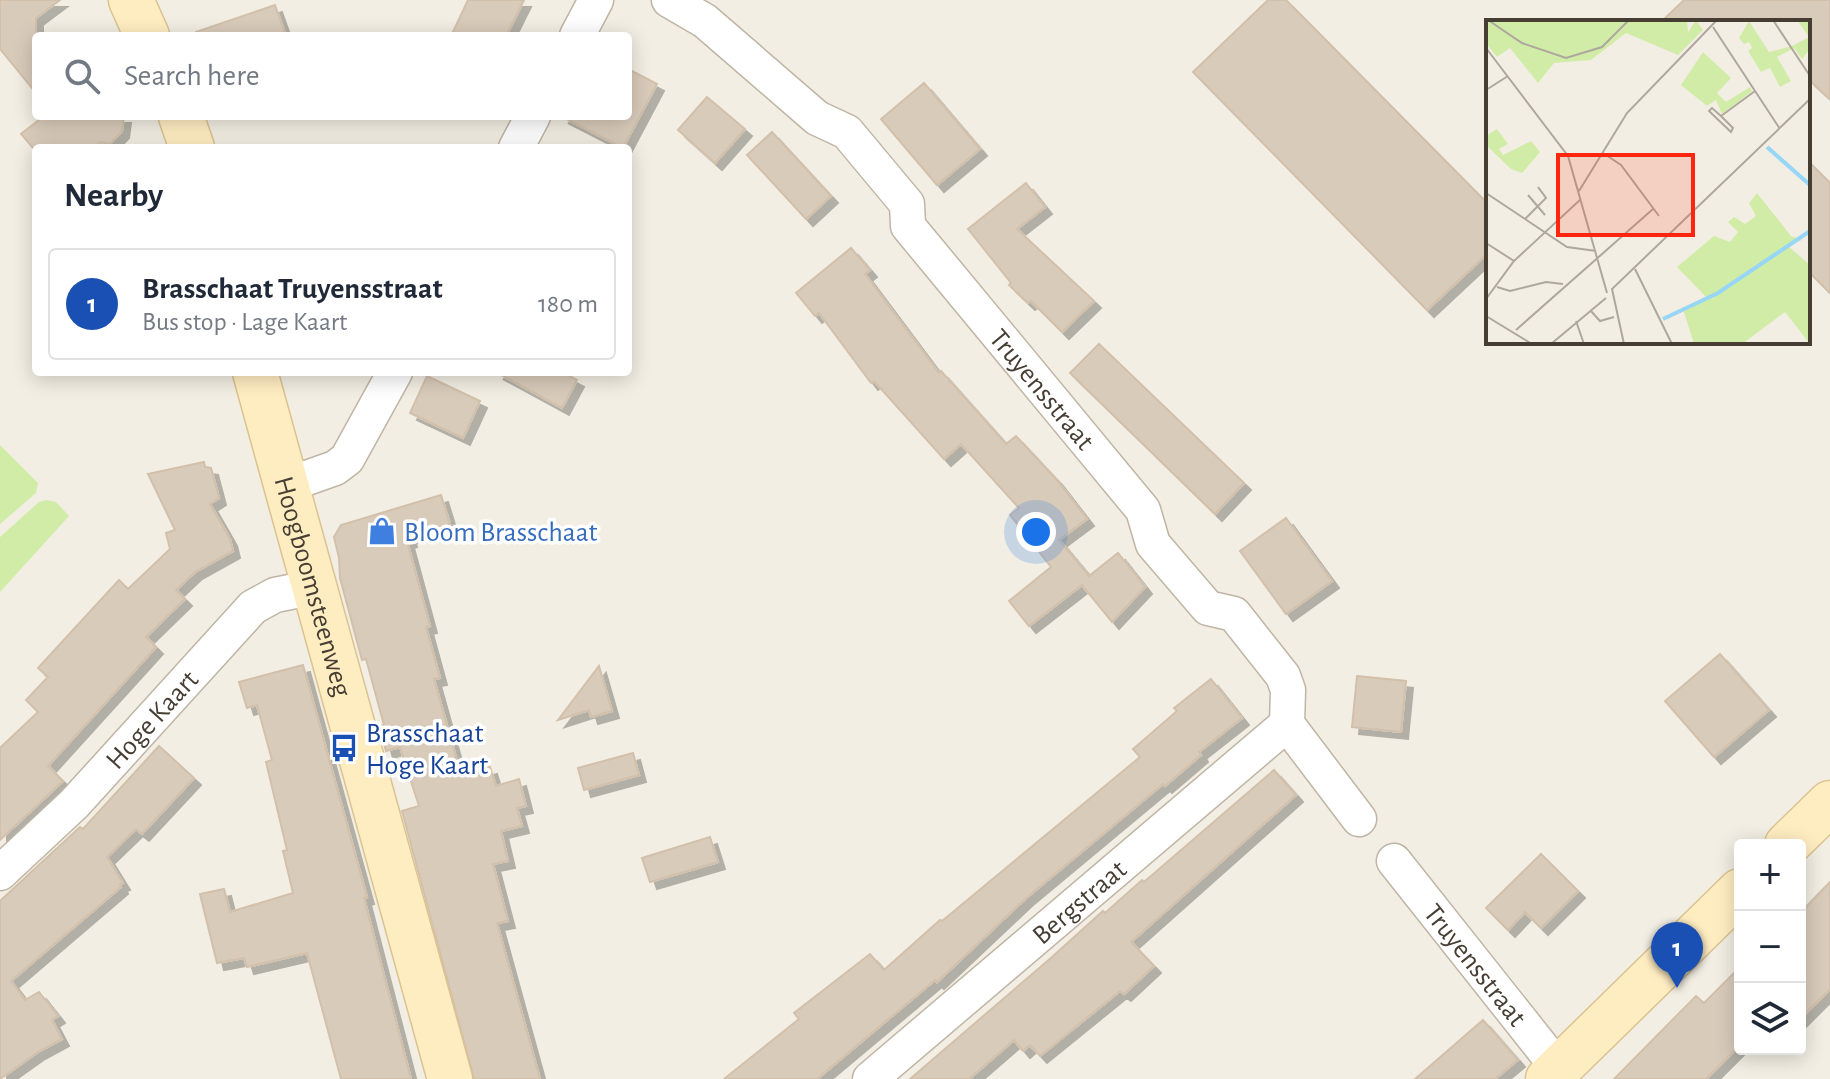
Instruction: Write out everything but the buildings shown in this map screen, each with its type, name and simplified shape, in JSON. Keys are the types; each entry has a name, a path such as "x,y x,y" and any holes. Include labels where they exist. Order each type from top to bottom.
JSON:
{"street":[{"path":"131,0 145,32"},
{"path":"579,32 596,0"},
{"name":"Truyensstraat","path":"669,0 705,21 817,118 847,132 907,204 908,226 1143,510 1153,544 1208,608 1234,614 1283,676 1288,690 1287,724"},
{"path":"182,120 191,144"},
{"path":"518,144 531,120"},
{"name":"Hoogboomsteenweg","path":"256,376 450,1079"},
{"path":"287,485 335,468 347,459 393,376"},
{"name":"Hoge Kaart","path":"0,873 74,804 253,607 275,595 315,587"},
{"path":"1287,724 1359,819"},
{"name":"Bergstraat","path":"870,1079 1287,724"},
{"path":"1793,839 1830,803"},
{"name":"Truyensstraat","path":"1394,861 1554,1074"},
{"path":"1554,1074 1734,897"}],"green space":[{"path":"0,445 38,483 36,493 0,524"},
{"path":"39,502 56,502 69,516 0,592 0,537"}],"place":[{"name":"Bloom Brasschaat","path":"382,531"},
{"name":"Brasschaat Hoge Kaart","path":"344,748"},
{"name":"Brasschaat Truyensstraat","path":"1677,988"}]}
